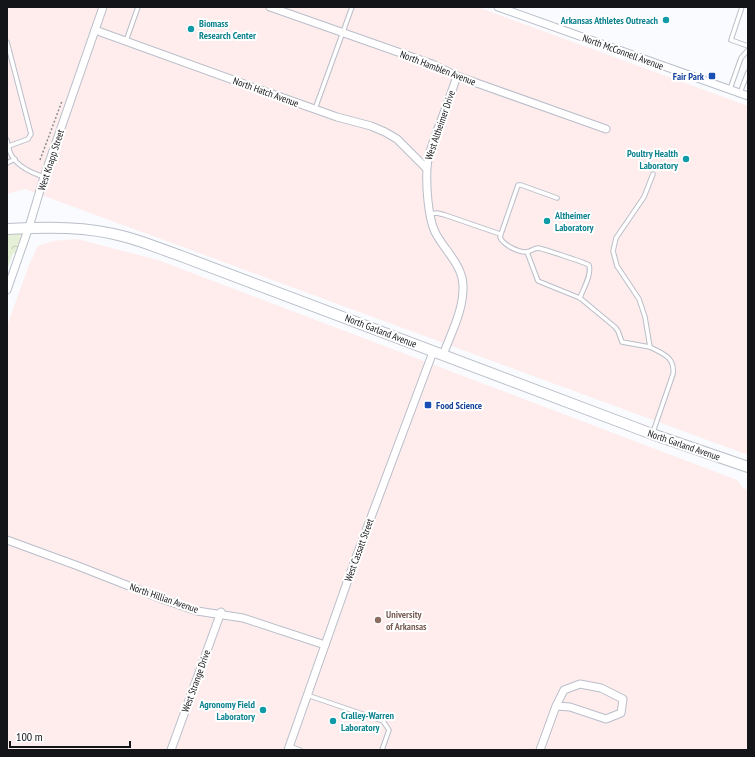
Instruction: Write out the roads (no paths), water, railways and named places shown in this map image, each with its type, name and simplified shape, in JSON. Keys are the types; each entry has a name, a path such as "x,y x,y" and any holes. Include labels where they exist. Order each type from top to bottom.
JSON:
{"main road":[{"name":"North Garland Avenue","path":"7,229 67,227 100,231 126,237 196,261 652,434 748,467"}],"street":[{"name":"West Knapp Street","path":"7,290 29,228 44,177 103,7"},
{"name":"North Hamblen Avenue","path":"270,7 432,64 457,76 606,129"},
{"name":"North McConnell Avenue","path":"498,7 748,96"},
{"name":"North Hatch Avenue","path":"95,30 315,109 385,132 397,139 426,168"},
{"name":"West Altheimer Drive","path":"443,355 462,301 463,286 461,272 435,231 430,214 426,168 430,150 457,76"},
{"name":"West Cassatt Street","path":"288,748 355,560 433,352"},
{"name":"North Hillian Avenue","path":"7,540 162,599 198,611 221,613 243,618 325,645"},
{"name":"West Strange Drive","path":"171,750 221,613"},
{"path":"540,750 556,706 564,690 580,684 601,688 623,699 621,713 606,719 570,707 556,706"}],"lane":[{"path":"126,41 138,7"},
{"path":"315,109 352,7"},
{"path":"742,7 731,40 748,46"},
{"path":"7,42 31,134 28,139 9,146"},
{"path":"730,90 741,58 748,50"},
{"path":"740,93 748,72"},
{"path":"7,140 12,156 15,159 31,172 44,177"},
{"path":"7,163 15,159"},
{"path":"650,347 645,317 639,299 617,266 613,251 616,238 644,197 653,174"},
{"path":"557,198 518,185 500,234 501,240 506,245 527,252 539,248 589,266 589,274 580,298"},
{"path":"430,214 437,213 445,215 500,234"},
{"path":"527,252 538,281 580,298 615,327 622,342 650,347 668,357 673,363 673,374 652,434"},
{"path":"307,695 383,721 389,730 382,750"},
{"path":"288,748 300,750"}],"place":[{"name":"Arkansas Athletes Outreach","path":"666,20"},
{"name":"Biomass Research Center","path":"191,29"},
{"name":"Fair Park","path":"712,76"},
{"name":"Poultry Health Laboratory","path":"686,159"},
{"name":"Altheimer Laboratory","path":"547,221"},
{"name":"Food Science","path":"428,405"},
{"name":"University of Arkansas","path":"378,620"},
{"name":"Agronomy Field Laboratory","path":"263,710"},
{"name":"Cralley-Warren Laboratory","path":"333,721"}]}
